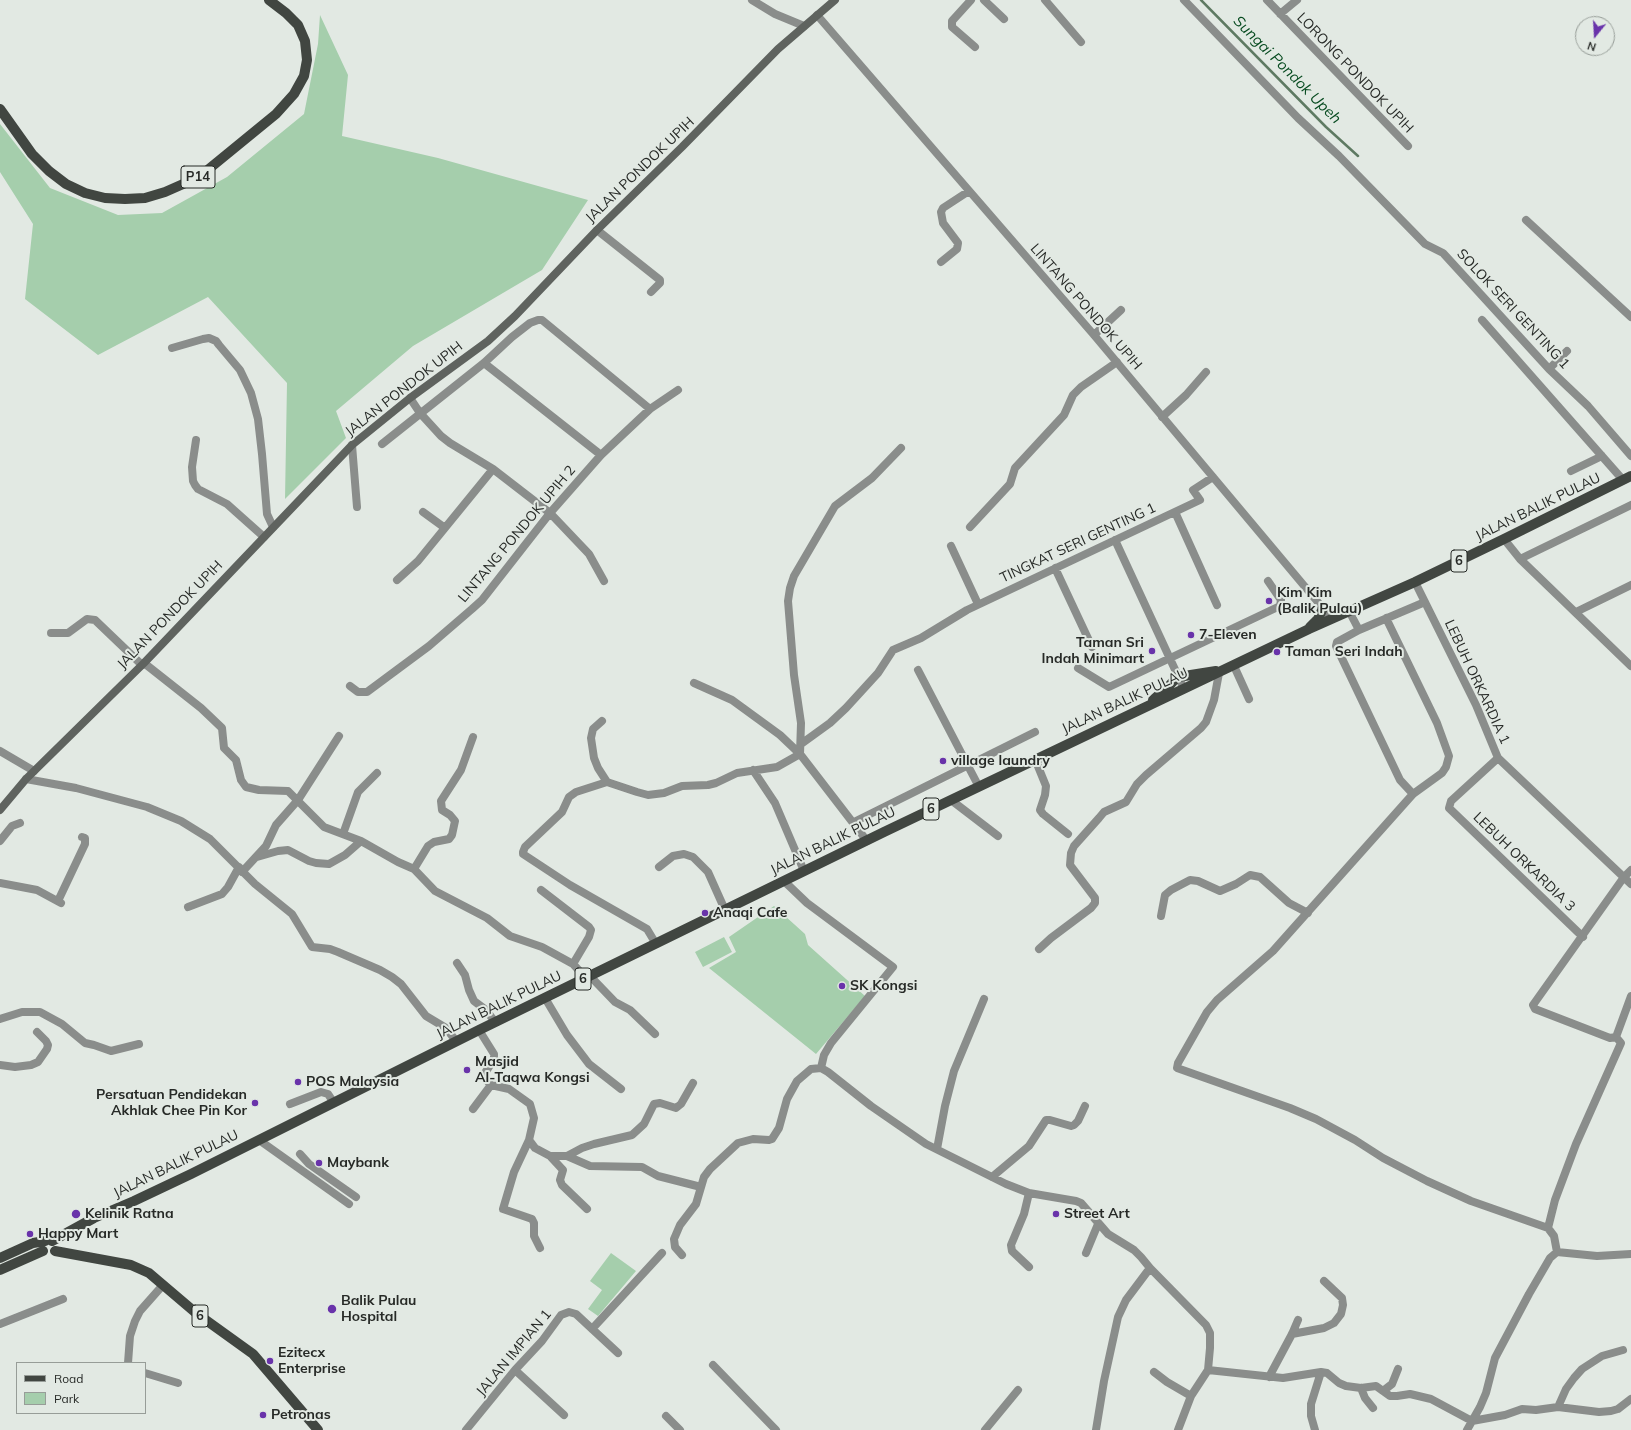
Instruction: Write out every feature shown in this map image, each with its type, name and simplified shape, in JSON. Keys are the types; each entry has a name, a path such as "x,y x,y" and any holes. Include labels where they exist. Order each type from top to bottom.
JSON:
{"main road":[{"name":"P14","path":"0,110 32,154 48,171 66,184 85,193 105,198 145,198 166,192 199,177 276,114 294,94 304,76 307,60 305,41 298,25 286,12 269,0"},
{"name":"JALAN PONDOK UPIH","path":"0,810 26,779 143,664 352,445 410,398 488,340 515,316 597,230 682,147 778,49 835,0"},
{"name":"JALAN BALIK PULAU","path":"0,1258 33,1243 51,1244 94,1218 141,1198 456,1041 804,871 1309,629 1415,582 1504,540 1627,478"},
{"path":"1309,629 1318,619 1323,608"},
{"path":"1140,710 1169,686 1178,676 1227,669"},
{"name":"6","path":"0,1270 42,1251 49,1254 51,1244 131,1265 144,1271 196,1313 253,1354 318,1430"}],"street":[{"path":"752,0 776,14 804,26"},
{"path":"971,0 952,21 952,27 975,48"},
{"path":"984,0 1004,19"},
{"path":"1044,0 1081,42"},
{"name":"SOLOK SERI GENTING 1","path":"1184,0 1287,108 1339,156 1425,244 1443,254 1549,369 1588,406 1631,456"},
{"name":"LORONG PONDOK UPIH","path":"1267,0 1408,146"},
{"path":"1280,14 1297,0"},
{"name":"LINTANG PONDOK UPIH","path":"817,15 1094,335 1332,619"},
{"path":"941,262 956,249 958,244 943,223 941,212 943,208 969,191"},
{"path":"1526,220 1631,317"},
{"path":"597,230 660,280 660,283 651,292"},
{"path":"1094,335 1120,310"},
{"path":"382,444 530,323 538,320 542,320 650,409"},
{"path":"1482,320 1602,456 1627,478"},
{"path":"172,348 209,338 216,341 240,370 251,393 258,419 266,514 273,527"},
{"path":"1549,369 1567,351"},
{"path":"484,362 601,455"},
{"path":"970,527 1010,484 1015,468 1064,415 1068,405 1081,386 1117,362"},
{"path":"1162,416 1186,395 1206,372"},
{"name":"LINTANG PONDOK UPIH 2","path":"350,686 358,692 366,692 429,646 482,600 550,513 601,455 650,409 678,390"},
{"path":"410,398 420,413 441,436 493,469 550,513 589,554 604,581"},
{"path":"196,440 192,467 193,481 195,485 198,489 227,504 264,537"},
{"path":"352,445 357,507"},
{"path":"800,754 802,723 794,675 792,634 788,614 790,588 798,568 835,506 872,478 901,448"},
{"path":"1571,470 1602,456"},
{"path":"397,580 418,561 493,469"},
{"name":"TINGKAT SERI GENTING 1","path":"801,744 830,723 846,708 878,673 893,650 921,638 978,604 1200,500 1193,490 1213,477"},
{"path":"1520,559 1631,505"},
{"path":"424,512 445,528"},
{"path":"1174,512 1216,605"},
{"path":"1115,540 1184,689"},
{"path":"1504,540 1520,559 1631,666"},
{"path":"951,546 978,604"},
{"path":"1055,568 1092,647"},
{"path":"1078,668 1109,687 1169,657 1280,606 1281,600 1268,581"},
{"name":"LEBUH ORKARDIA 1","path":"1415,582 1476,705 1498,758 1631,884"},
{"path":"1576,612 1631,585"},
{"path":"1414,794 1400,780 1336,646 1337,642 1359,630 1424,602"},
{"path":"1349,611 1359,630"},
{"path":"1386,618 1437,722 1449,756 1446,767 1442,773 1414,794 1273,951 1217,1000 1207,1012 1178,1063 1177,1068 1290,1108 1316,1119 1355,1140 1383,1158 1427,1181 1471,1201 1548,1228 1554,1236 1556,1252"},
{"path":"51,633 68,633 88,619 95,620 143,664 201,708 222,728 224,748 236,760 242,783 246,787 259,790 288,791 324,827 330,831 343,834 360,841 414,869 435,891 443,896 487,918 510,936 542,947 573,964 615,1002 630,1010 656,1034"},
{"path":"1227,669 1249,698"},
{"path":"1039,949 1051,938 1091,908 1096,900 1086,883 1070,865 1070,853 1074,846 1104,812 1121,806 1126,802 1137,784 1146,775 1201,728 1206,722 1227,669"},
{"path":"918,670 979,786"},
{"path":"694,683 732,700 780,736 800,754 854,822 866,841"},
{"path":"602,721 593,729 591,738 594,758 598,768 607,782"},
{"path":"854,822 1035,732"},
{"path":"188,907 222,894 240,870 256,857 266,846 276,825 298,800 339,736"},
{"path":"414,869 428,846 434,842 449,839 452,835 455,821 450,815 442,810 441,801 463,765 466,753 473,737"},
{"path":"0,751 34,771"},
{"path":"656,944 647,929 570,886 523,854 525,847 556,818 573,794 607,782 648,795 664,793 682,786 708,785 716,783 737,772 777,767 800,754"},
{"name":"LEBUH ORKARDIA 3","path":"1498,758 1451,801 1449,806 1450,810 1582,937"},
{"path":"1035,760 1046,786 1045,795 1040,810 1068,834"},
{"path":"753,770 775,803 804,871"},
{"path":"343,834 358,792 377,773"},
{"path":"26,779 76,788 154,809 181,821 210,839 255,884 292,914 312,947 330,949 380,970 392,977 401,984 426,1016 446,1028 456,1041"},
{"path":"951,800 998,836"},
{"path":"0,841 12,826 20,823"},
{"path":"0,882 37,890 59,902 85,844 86,841 82,837"},
{"path":"256,857 288,850 309,861 329,864 344,855 360,841"},
{"path":"659,867 673,856 684,854 693,857 708,872 725,910"},
{"path":"1617,1038 1610,1038 1535,1009 1532,1005 1624,877 1631,870"},
{"path":"1161,916 1166,895 1171,890 1190,880 1204,883 1220,891 1236,884 1250,875 1260,877 1289,904 1308,913"},
{"path":"784,881 807,903 893,967 831,1043 824,1055 821,1068"},
{"path":"542,890 591,930 589,937 573,964"},
{"path":"457,963 465,975 474,1001 486,1010 495,1022"},
{"path":"1548,1228 1555,1200 1567,1167 1620,1045 1617,1038 1631,996"},
{"path":"545,998 567,1035 589,1064 621,1089"},
{"path":"937,1149 945,1106 954,1071 984,999"},
{"path":"0,1019 22,1012 40,1012 62,1024 85,1043 94,1044 111,1051 139,1044"},
{"path":"479,1030 494,1054 494,1059 483,1076 491,1085 509,1089 530,1104 534,1118 529,1140 514,1172 503,1209 532,1219 534,1223 534,1236 540,1248"},
{"path":"0,1066 15,1067 31,1065 38,1062 48,1045 37,1032"},
{"path":"682,1255 675,1247 674,1239 680,1225 696,1204 704,1177 710,1169 738,1143 753,1139 772,1139 779,1128 787,1099 797,1081 811,1069 821,1068 871,1106 916,1137 937,1149 992,1177 1029,1193 1080,1203 1108,1234 1134,1250 1206,1325 1211,1338 1208,1370 1191,1396 1178,1430"},
{"path":"567,1156 582,1148 594,1144 632,1135 644,1124 654,1104 660,1103 676,1108 681,1104 693,1083"},
{"path":"473,1110 491,1085"},
{"path":"290,1104 321,1092 328,1094 334,1103"},
{"path":"992,1177 1029,1146 1046,1120 1071,1126 1074,1125 1078,1121 1085,1106"},
{"path":"259,1140 348,1204"},
{"path":"529,1140 535,1148 550,1156 563,1170 560,1180 562,1185 587,1209"},
{"path":"300,1154 309,1164 356,1197"},
{"path":"550,1156 567,1156 590,1166 642,1167 658,1176 701,1187"},
{"path":"1029,1193 1024,1214 1011,1245 1012,1251 1029,1267"},
{"path":"1086,1253 1098,1224"},
{"path":"1556,1252 1597,1256 1631,1254"},
{"path":"1467,1430 1486,1393 1495,1358 1529,1294 1550,1258 1556,1252"},
{"path":"592,1329 662,1253"},
{"path":"1096,1430 1104,1381 1118,1317 1126,1300 1150,1268"},
{"path":"1292,1334 1324,1328 1334,1323 1341,1314 1343,1305 1342,1298 1324,1280"},
{"path":"128,1362 130,1336 135,1321 140,1311 163,1285"},
{"path":"0,1324 64,1299"},
{"name":"JALAN IMPIAN 1","path":"469,1429 515,1370 542,1341 561,1315 569,1312 576,1314 618,1353"},
{"path":"1269,1377 1298,1320"},
{"path":"1558,1407 1566,1390 1582,1369 1602,1356 1623,1350"},
{"path":"713,1365 776,1430"},
{"path":"1384,1391 1392,1384 1398,1369"},
{"path":"515,1370 564,1414"},
{"path":"1208,1370 1269,1377 1291,1377 1305,1373 1327,1373 1339,1383 1361,1388 1376,1386 1390,1396 1410,1394 1431,1399 1472,1422 1505,1415 1522,1409 1536,1410 1558,1407 1599,1412 1611,1411 1629,1404"},
{"path":"1154,1372 1167,1382 1191,1396"},
{"path":"1315,1430 1311,1416 1311,1404 1321,1372"},
{"path":"146,1373 178,1383"},
{"path":"1361,1388 1365,1398 1372,1408"},
{"path":"985,1430 1018,1390"},
{"path":"666,1416 680,1430"}],"green space":[{"path":"320,15 348,75 342,136 438,158 588,200 542,270 413,346 336,411 346,438 285,499 287,383 208,297 98,355 25,299 33,224 0,172 0,124 50,188 118,215 162,213 227,177 304,114 318,44"},
{"path":"774,906 805,934 808,945 865,996 816,1054 709,968 736,952 729,937"},
{"path":"724,937 732,952 703,967 695,952"},
{"path":"611,1253 636,1271 598,1316 588,1309 602,1290 590,1281"}],"waterway":[{"name":"Sungai Pondok Upeh","path":"1201,0 1326,127 1358,156"}],"place":[{"name":"Kim Kim (Balik Pulau)","path":"1269,601"},
{"name":"7-Eleven","path":"1191,635"},
{"name":"Taman Sri Indah Minimart","path":"1152,651"},
{"name":"Taman Seri Indah","path":"1277,652"},
{"name":"village laundry","path":"943,761"},
{"name":"Anaqi Cafe","path":"705,913"},
{"name":"SK Kongsi","path":"842,986"},
{"name":"Masjid Al-Taqwa Kongsi","path":"467,1070"},
{"name":"POS Malaysia","path":"298,1082"},
{"name":"Persatuan Pendidekan Akhlak Chee Pin Kor","path":"255,1103"},
{"name":"Maybank","path":"319,1163"},
{"name":"Kelinik Ratna","path":"76,1214"},
{"name":"Street Art","path":"1056,1214"},
{"name":"Happy Mart","path":"30,1234"},
{"name":"Balik Pulau Hospital","path":"332,1309"},
{"name":"Ezitecx Enterprise","path":"270,1361"},
{"name":"Petronas","path":"263,1415"}]}
